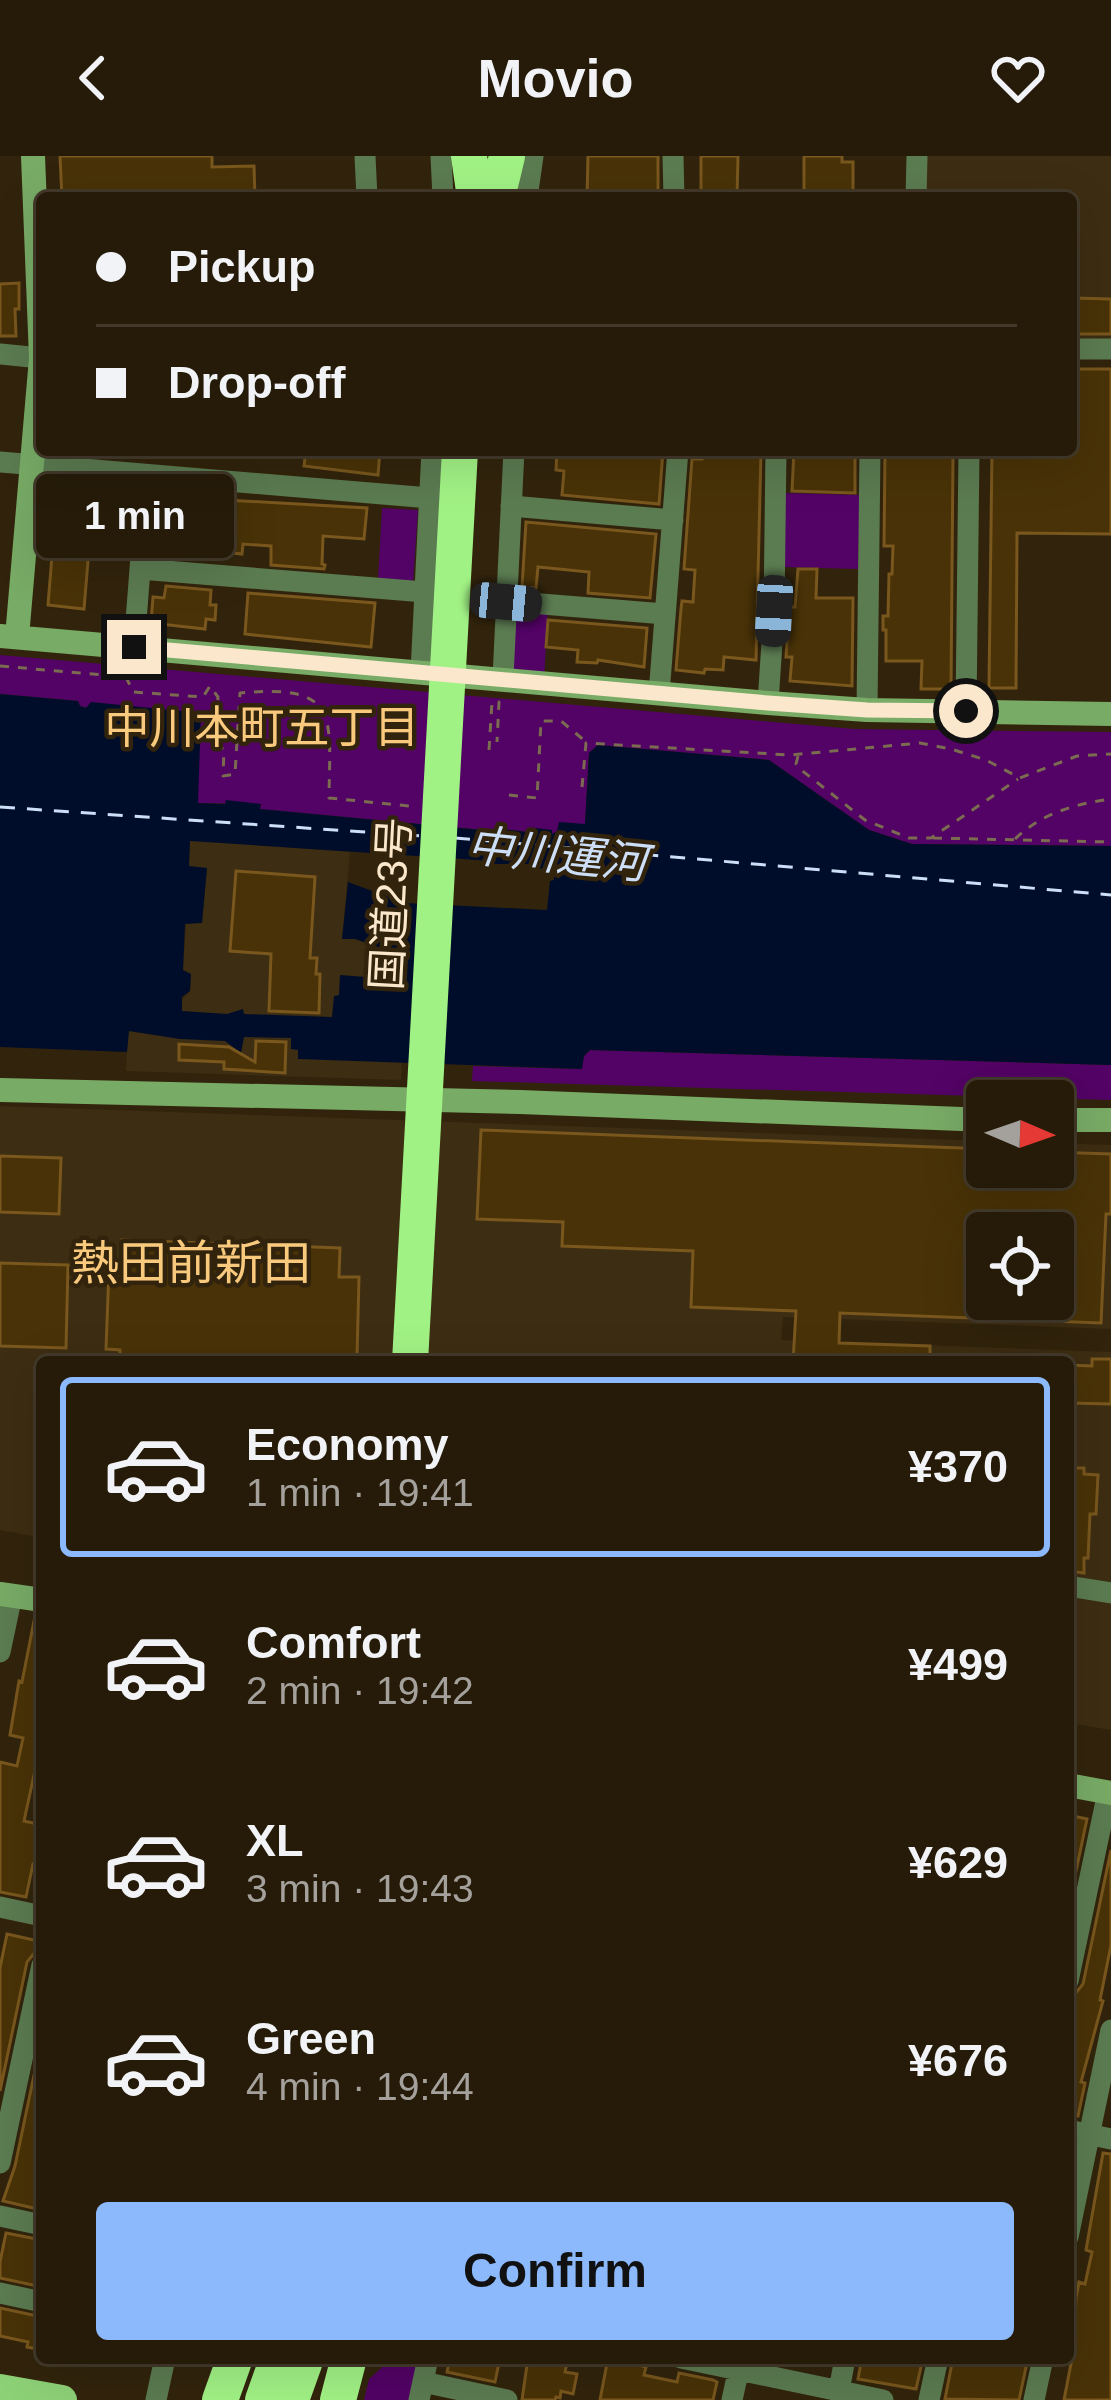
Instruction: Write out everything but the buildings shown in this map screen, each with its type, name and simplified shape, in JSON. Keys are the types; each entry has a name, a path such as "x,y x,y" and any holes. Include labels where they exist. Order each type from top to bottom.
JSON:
{"highway":[{"path":"473,156 475,192"},
{"path":"498,192 503,156"},
{"name":"国道23号","path":"410,1356 460,456"},
{"name":"国道23号","path":"433,1356 482,456"},
{"path":"220,2400 234,2364"},
{"path":"263,2400 276,2364"},
{"path":"291,2400 304,2364"},
{"path":"338,2400 347,2364"}],"main road":[{"path":"0,2389 62,2400"}],"street":[{"path":"33,156 36,243"},
{"path":"365,156 367,192"},
{"path":"441,156 443,192"},
{"path":"527,192 533,156"},
{"path":"673,156 674,192"},
{"path":"916,156 916,192"},
{"path":"1077,349 1111,349"},
{"path":"0,354 36,358"},
{"path":"36,412 8,636 867,710 1111,713"},
{"path":"421,672 432,456"},
{"path":"502,678 514,456"},
{"path":"659,694 678,456"},
{"path":"768,703 776,456"},
{"path":"867,710 870,456"},
{"path":"966,711 969,456"},
{"path":"0,462 430,498"},
{"path":"134,647 148,476"},
{"path":"511,506 673,520"},
{"path":"140,568 425,592"},
{"path":"506,602 665,614"},
{"path":"0,1090 520,1102 966,1119"},
{"path":"1074,1120 1111,1120"},
{"path":"1074,1587 1111,1593"},
{"path":"0,1652 6,1594 36,1599"},
{"path":"1074,1786 1109,1792 1074,1953"},
{"path":"0,1907 36,1915"},
{"path":"0,2163 36,1993"},
{"path":"1074,2207 1111,2030"},
{"path":"0,2216 36,2224"},
{"path":"0,2293 36,2301"},
{"path":"156,2400 164,2364"},
{"path":"732,2400 740,2364 883,2400"},
{"path":"838,2391 844,2364"},
{"path":"929,2400 937,2364"},
{"path":"1034,2400 1042,2364"},
{"path":"421,2391 507,2400"}],"path":[{"path":"0,666 126,677 133,692 203,697 210,686 218,697 215,745 224,749 223,776 235,774 240,693 265,691 313,698 326,713 330,731 328,798 410,806"},
{"path":"489,750 492,702 499,702 497,742"},
{"path":"509,795 537,798 541,721 562,722 586,742 758,754 920,742 986,760 1020,778"},
{"path":"582,787 586,742"},
{"path":"798,754 800,769 865,820 909,838 1111,842"},
{"path":"932,838 1020,778 1077,756 1111,754"},
{"path":"1014,840 1057,812 1111,799"}],"shaded area":[{"path":"924,156 1111,156 1111,342 1077,342 1077,192 924,192"},
{"path":"784,493 860,495 858,569 782,567"},
{"path":"382,508 418,510 413,582 378,579"},
{"path":"506,601 548,605 544,682 503,678"},
{"path":"0,655 854,729 1111,732 1111,846 912,844 869,830 769,760 598,745 589,753 585,825 551,835 259,809 261,804 197,803 90,705 0,694"},
{"path":"190,840 350,852 342,938 407,957 401,1080 126,1071 128,1031 180,1038 182,1000 190,991 191,975 183,971 186,923 202,922 207,869 188,867"},
{"path":"590,1050 1111,1065 1111,1100 1074,1099 1074,1080 966,1080 966,1096 472,1081 473,1066 581,1069"},
{"path":"0,1106 966,1140 966,1188 1074,1188 1074,1144 1111,1145 1111,1329 783,1317 781,1340 1111,1352 1111,1583 1074,1580 1074,1356 36,1356 36,1537 0,1530"},
{"path":"1074,1596 1111,1602 1111,1730 1074,1724"},
{"path":"386,2364 419,2364 411,2400 364,2400 369,2379"}],"water":[{"name":"中川運河","path":"0,694 78,701 86,708 91,702 201,713 198,803 225,804 226,800 261,804 260,809 493,831 535,828 552,830 552,834 559,822 585,824 589,753 598,745 769,760 869,830 912,844 1111,846 1111,1065 590,1050 582,1069 298,1059 291,1038 244,1037 241,1053 225,1041 129,1031 127,1052 0,1047","holes":["190,841 554,869 547,910 405,903 348,882 342,939 407,957 405,980 340,975 332,1017 244,1014 243,1009 227,1014 182,1011 191,974 183,970 185,924 202,923 207,868 189,866"]}],"ferry route":[{"path":"0,807 422,836"},
{"path":"455,838 1111,895"}],"district":[{"name":"中川本町五丁目","path":"262,727"},
{"name":"熱田前新田","path":"191,1263"}],"route":[{"path":"134,647 768,703 966,711"}]}
